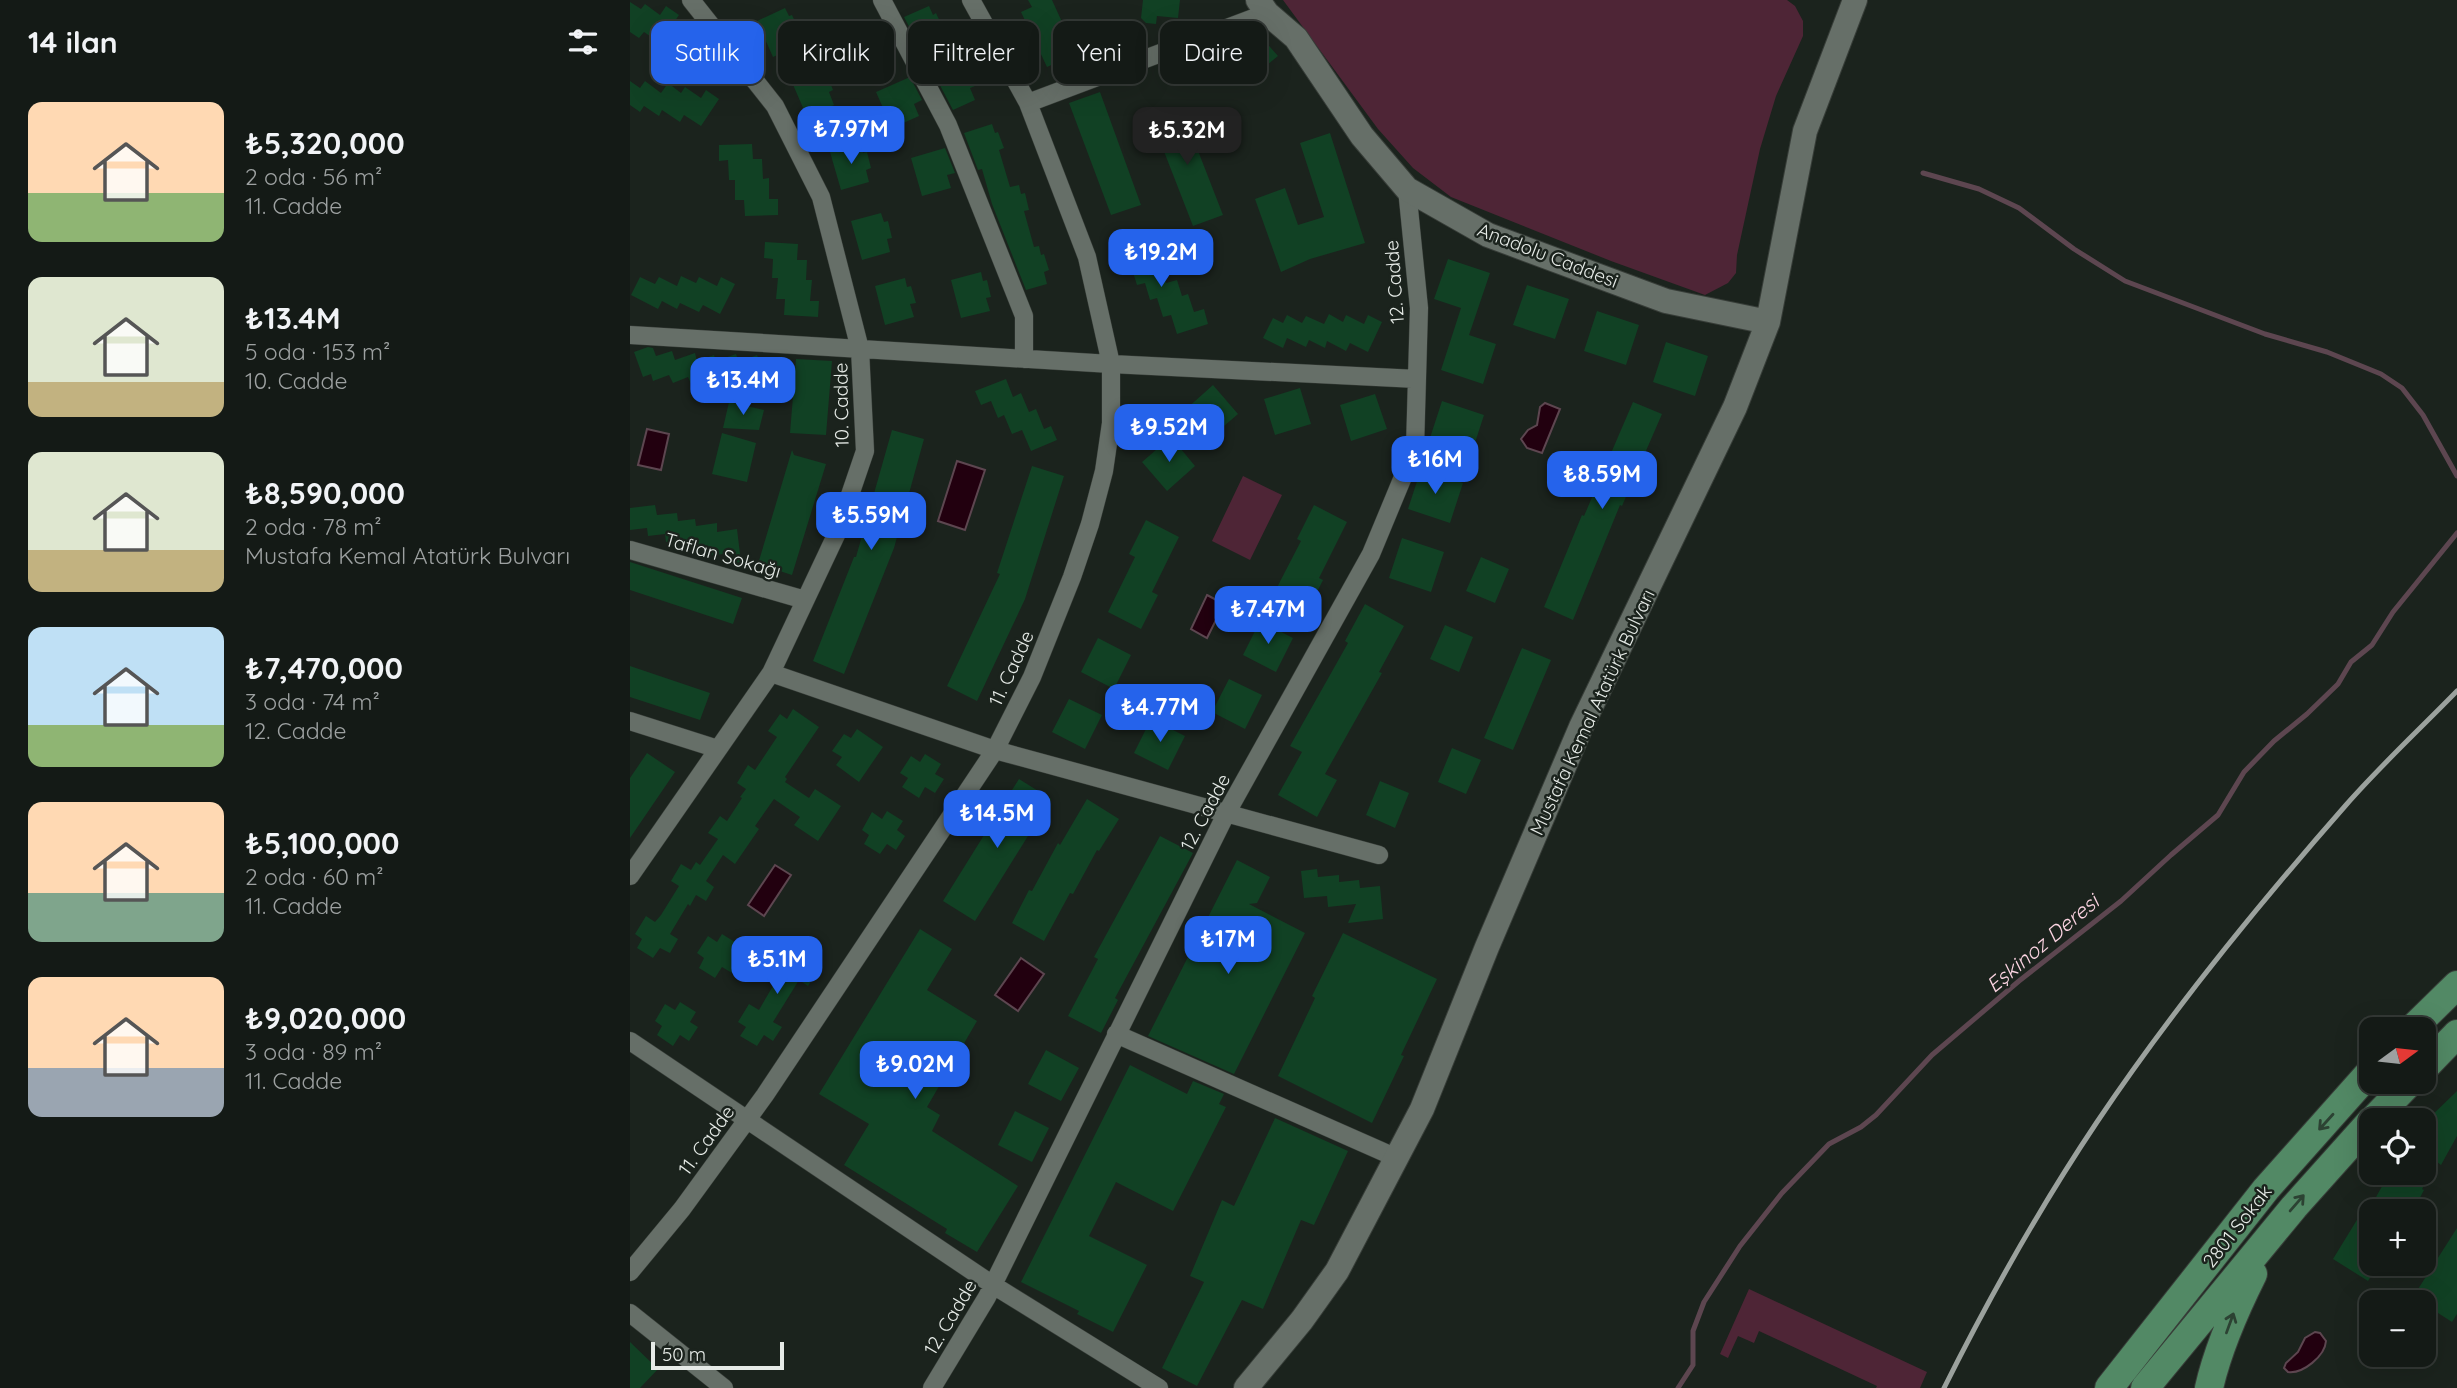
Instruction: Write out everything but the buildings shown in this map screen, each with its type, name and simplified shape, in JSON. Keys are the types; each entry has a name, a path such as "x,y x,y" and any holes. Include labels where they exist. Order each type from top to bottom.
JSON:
{"main road":[{"path":"2425,1017 2457,985"},
{"path":"2436,1056 2457,1034"},
{"name":"2801 Sokak","path":"2109,1388 2266,1189 2359,1084"},
{"name":"2801 Sokak","path":"2385,1108 2398,1094"},
{"name":"2801 Sokak","path":"2145,1388 2359,1134"},
{"path":"2125,1388 2230,1252 2266,1189"},
{"path":"2209,1388 2234,1311 2275,1231"}],"street":[{"name":"10. Cadde","path":"630,876 771,673 837,533 865,451 860,349 821,197 775,106 691,0"},
{"path":"882,0 948,125 1024,316 1024,359"},
{"name":"11. Cadde","path":"630,1272 746,1121 995,750 1032,677 1073,577 1090,524 1104,471 1111,423 1111,364 1087,257 1028,103 971,0"},
{"name":"Mustafa Kemal Atatürk Bulvarı","path":"1246,1388 1337,1271 1422,1109 1487,947 1581,727 1735,407 1768,322 1805,131 1856,0"},
{"path":"1028,103 1262,7"},
{"name":"Anadolu Caddesi","path":"1262,7 1296,38 1362,136 1407,189 1488,235 1666,301 1768,322"},
{"name":"12. Cadde","path":"932,1388 993,1285 1226,814 1371,554 1415,448 1419,307 1407,189"},
{"path":"630,335 1111,364 1417,379"},
{"name":"Taflan Sokağı","path":"630,550 805,600"},
{"path":"771,673 995,750 1378,855"},
{"path":"630,721 718,750"},
{"path":"1116,1034 1397,1158"},
{"path":"630,1041 993,1285 1159,1388"},
{"path":"630,1313 724,1388"}],"shaded area":[{"path":"1283,0 1787,0 1795,6 1803,21 1803,36 1776,96 1760,149 1737,255 1736,273 1728,283 1705,295 1611,261 1451,197 1413,168 1378,129"},
{"path":"1545,403 1560,409 1542,453 1527,448 1521,439 1528,430 1537,425 1540,407"},
{"path":"647,429 669,434 661,470 638,465"},
{"path":"957,461 985,470 965,530 938,521"},
{"path":"1243,476 1282,495 1250,560 1212,541"},
{"path":"1207,595 1224,604 1207,638 1191,629"},
{"path":"775,865 791,875 764,916 748,905"},
{"path":"1021,958 1044,974 1018,1011 995,995"},
{"path":"1749,1289 1927,1372 1920,1388 1876,1388 1877,1386 1759,1331 1754,1343 1738,1336 1728,1358 1720,1354"},
{"path":"2315,1332 2320,1333 2326,1341 2322,1352 2306,1367 2288,1372 2284,1368 2286,1363 2298,1352 2305,1338"}],"waterway":[{"path":"1923,173 1979,189 2019,208 2074,249 2125,281 2265,334 2327,352 2381,374 2402,388 2423,415 2457,476"},
{"name":"Eşkinoz Deresi","path":"1678,1388 1693,1365 1693,1331 1704,1302 1740,1246 1782,1193 1829,1144 1861,1127 1876,1115 1932,1055 2019,981 2121,901 2218,815 2244,772 2274,741 2338,684 2351,662 2372,645 2393,612 2457,533"}],"railway":[{"path":"1944,1388 2036,1219 2097,1122 2155,1039 2248,920 2313,843 2373,776 2457,691"}]}
